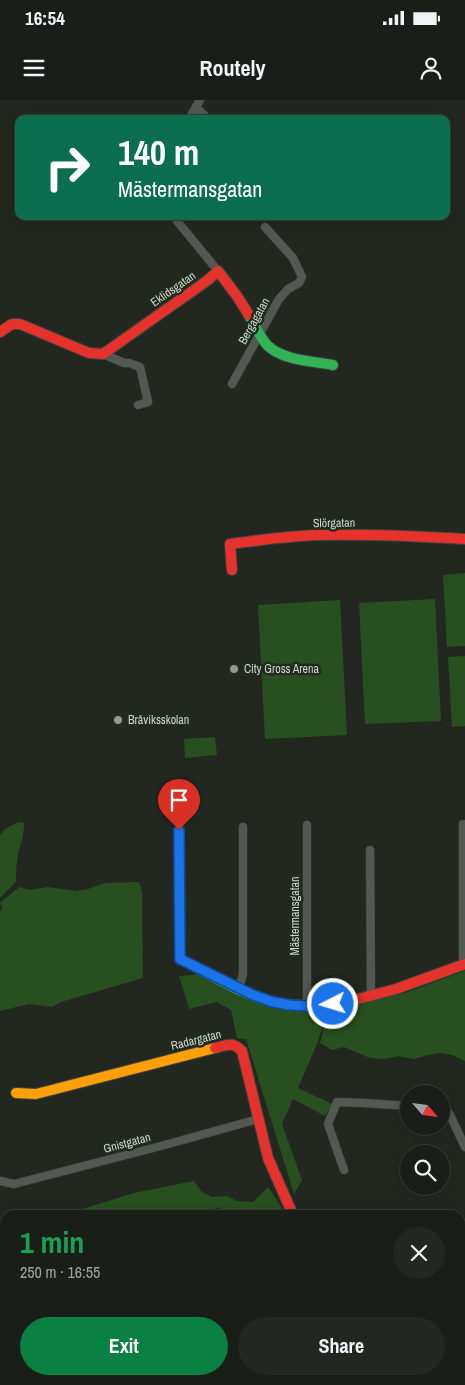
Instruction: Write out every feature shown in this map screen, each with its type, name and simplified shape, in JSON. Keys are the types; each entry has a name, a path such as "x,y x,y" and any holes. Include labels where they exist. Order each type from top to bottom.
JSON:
{"street":[{"path":"198,104 205,115"},
{"path":"176,220 237,296 268,345 281,354 296,359 333,365"},
{"name":"Bergagatan","path":"232,384 279,299 288,289 299,283 302,277 293,258 265,226"},
{"name":"Eklidsgatan","path":"103,354 218,271"},
{"path":"0,332 12,324 20,324 89,353 103,354 124,363 140,367 148,402 138,405"},
{"name":"Slörgatan","path":"232,570 230,544 317,535 387,535 465,539"},
{"path":"179,830 180,959 239,988 273,1002 307,1006 333,1004 371,995 432,977 464,965 463,824"},
{"name":"Mästermansgatan","path":"307,825 307,1006"},
{"path":"239,988 243,974 244,827"},
{"path":"370,850 371,995"},
{"name":"Radargatan","path":"16,1093 36,1094 231,1044 237,1046 242,1051 268,1158 291,1210"},
{"path":"344,1170 328,1124 337,1102 400,1105"},
{"path":"450,1115 465,1147"},
{"name":"Gnistgatan","path":"0,1182 14,1184 258,1119"}],"green space":[{"path":"465,573 465,646 447,647 443,575"},
{"path":"435,599 441,721 365,724 359,603"},
{"path":"340,600 347,735 265,739 258,605"},
{"path":"465,656 465,726 452,727 448,657"},
{"path":"215,737 217,755 185,758 184,739"},
{"path":"18,822 24,823 24,827 17,858 16,882 0,898 0,835 5,829"},
{"path":"139,882 142,892 143,978 61,1002 52,1007 29,1004 0,1011 0,911 2,909 0,902 20,887 30,890 48,887 78,891 105,883"},
{"path":"465,971 465,1061 452,1055 440,1053 414,1059 399,1056 385,1059 370,1058 344,1047 332,1050 320,1043 326,1021 345,1007 367,1000 402,994"},
{"path":"199,974 258,1002 330,1008 298,1088 332,1104 325,1116 293,1099 282,1124 302,1180 294,1194 246,1039 237,1038 231,1010 217,1002 189,1009 179,976"},
{"path":"194,1181 202,1192 212,1197 227,1196 237,1201 253,1202 268,1187 283,1210 224,1210 219,1207 213,1210 79,1210 134,1193"}],"traffic: fast":[{"path":"249,315 268,346 275,351 290,358 333,365"},
{"path":"179,830 180,959 238,989 274,1002 314,1005 354,1000"}],"traffic: slow":[{"path":"16,1093 36,1094 215,1048"}],"traffic: jam":[{"path":"0,332 12,324 20,324 89,353 103,354 218,271 249,315"},
{"path":"232,570 230,544 318,535 465,539"},
{"path":"354,1000 396,989 465,964"},
{"path":"215,1048 232,1045 242,1051 268,1158 291,1210"}],"place":[{"name":"City Gross Arena","path":"234,669"},
{"name":"Bråviksskolan","path":"118,720"}],"route":[{"path":"179,830 180,959 253,995 273,1002 307,1006 333,1004"}]}
